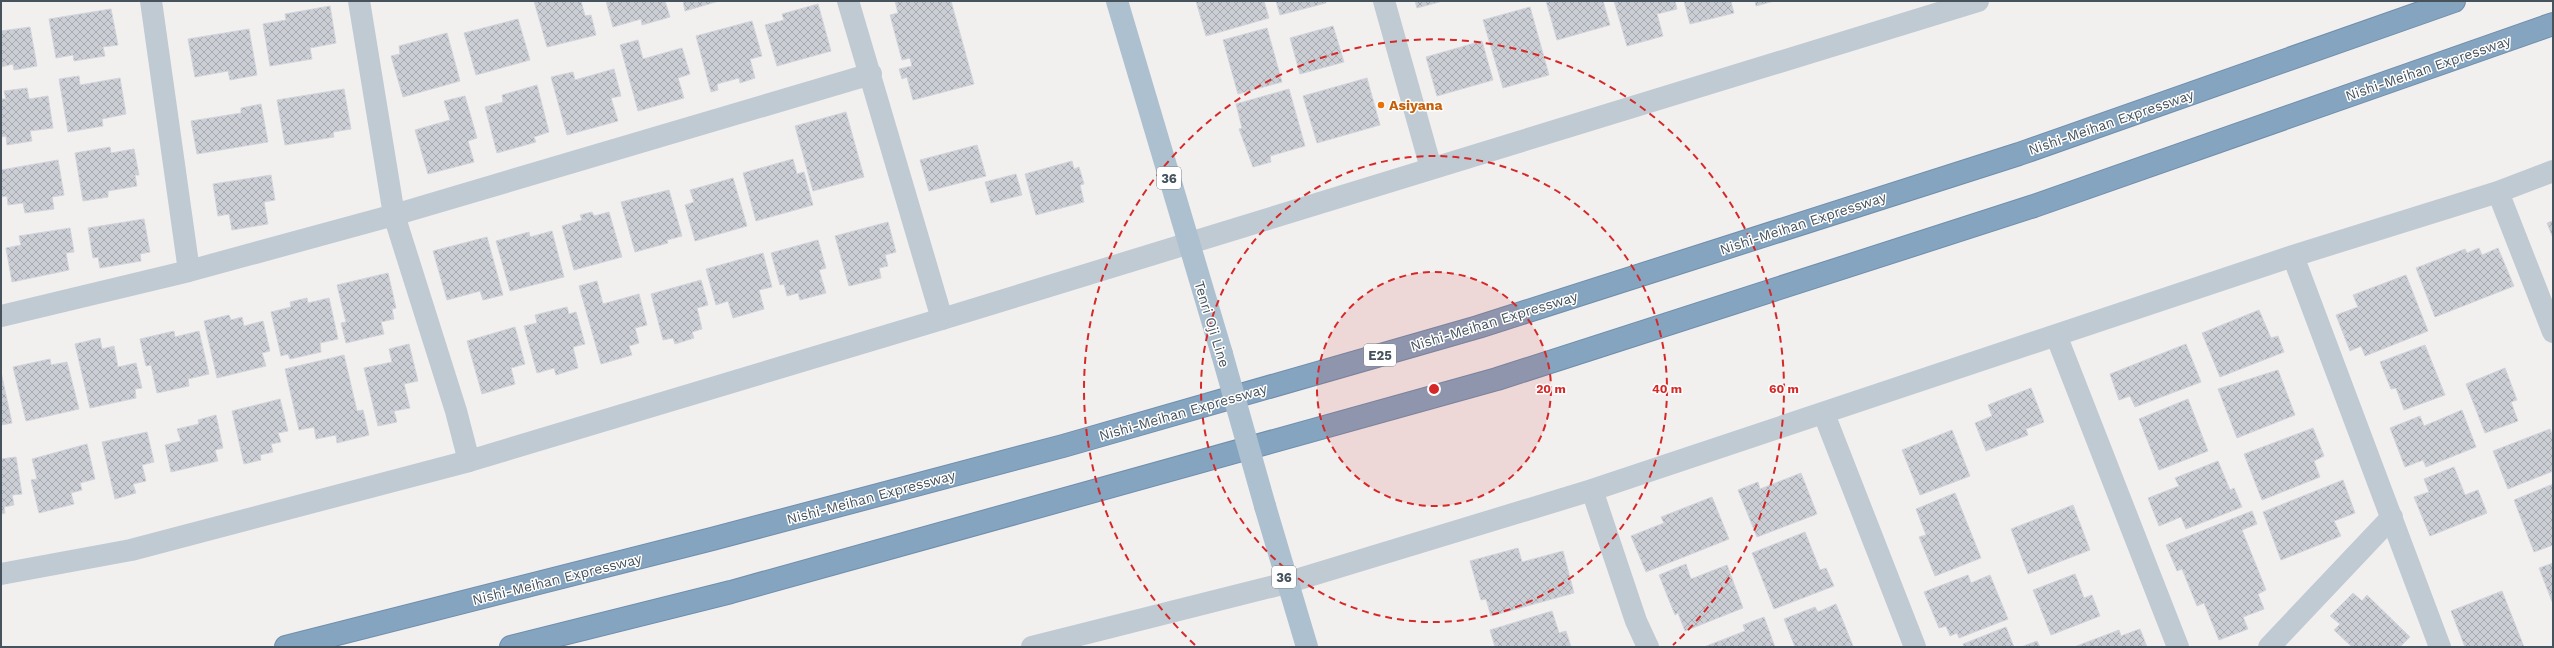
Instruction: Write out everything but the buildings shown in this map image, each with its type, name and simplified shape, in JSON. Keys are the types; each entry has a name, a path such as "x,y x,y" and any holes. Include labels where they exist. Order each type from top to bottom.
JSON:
{"highway":[{"name":"Nishi-Meihan Expressway","path":"286,647 696,543 1063,446 1478,327 2019,154 2454,1"},
{"name":"Nishi-Meihan Expressway","path":"511,647 738,590 1497,379 2034,206 2553,24"}],"main road":[{"name":"Tenri Oji Line","path":"1117,1 1187,243 1222,354 1286,583 1307,647"}],"street":[{"path":"151,1 188,272"},
{"path":"848,1 942,319"},
{"path":"1384,1 1431,168"},
{"path":"1,574 131,550 469,461 942,319 1978,1"},
{"path":"365,3 394,215 456,411 469,461"},
{"path":"1,316 188,272 394,215 870,74"},
{"path":"1032,647 1286,583 1592,490 1824,414 2293,256 2498,192 2553,171"},
{"path":"2498,192 2553,332"},
{"path":"2293,256 2440,647"},
{"path":"2056,336 2178,647"},
{"path":"1824,414 1915,647"},
{"path":"1592,490 1636,621 1648,647"},
{"path":"2269,647 2392,517"}],"place":[{"name":"Asiyana","path":"1381,105"}]}
